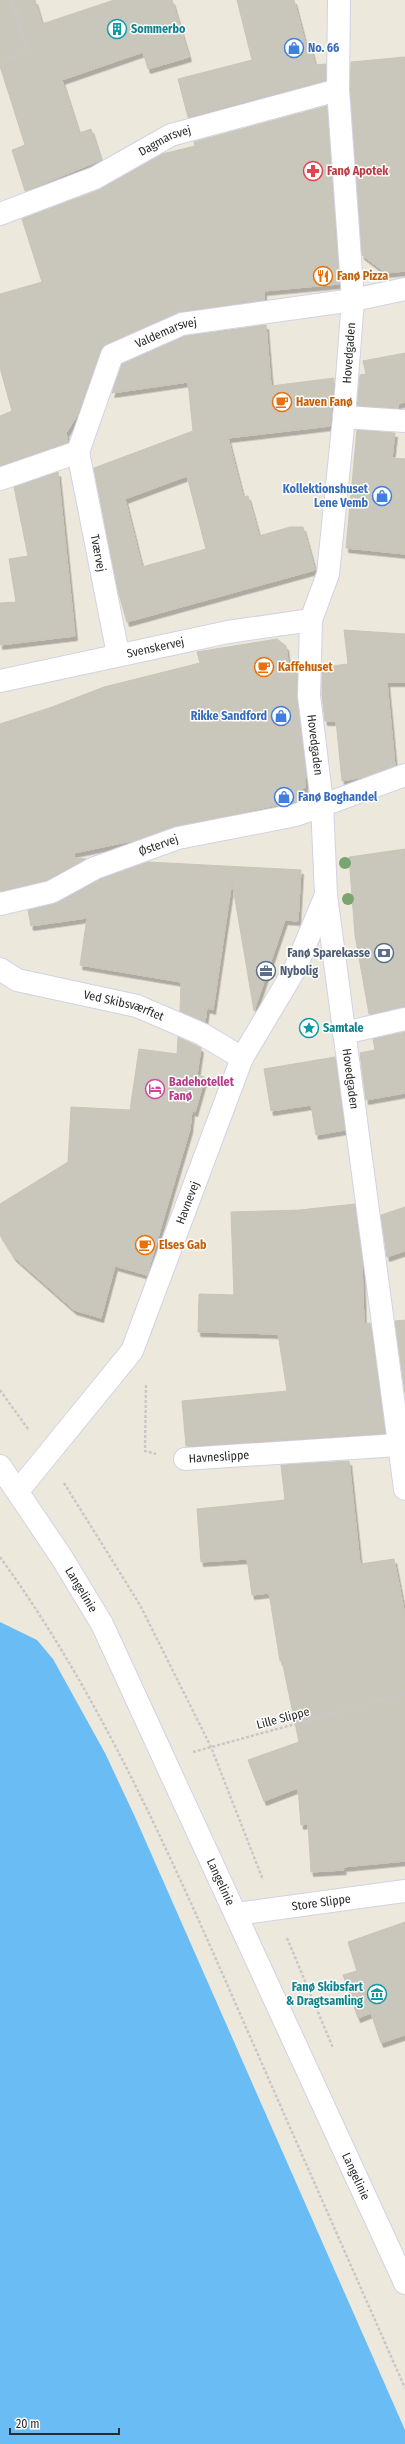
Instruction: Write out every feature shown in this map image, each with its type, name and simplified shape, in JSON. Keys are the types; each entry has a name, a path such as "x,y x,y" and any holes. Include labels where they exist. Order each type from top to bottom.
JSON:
{"street":[{"name":"Hovedgaden","path":"339,0 338,90 353,300 344,417 328,574 311,620 309,696 322,803 326,895 405,1489"},
{"name":"Dagmarsvej","path":"0,214 95,178 171,134 338,90"},
{"name":"Valdemarsvej","path":"78,452 112,355 182,324 353,300 405,289"},
{"path":"344,417 405,421"},
{"path":"0,479 78,452"},
{"name":"Tværvej","path":"78,452 118,654"},
{"name":"Svenskervej","path":"0,681 45,673 118,654 228,632 311,620"},
{"name":"Østervej","path":"0,904 51,892 95,868 178,838 296,815 322,803 405,775"},
{"name":"Havnevej","path":"18,1490 132,1351 242,1058 294,969 326,895"},
{"name":"Ved Skibsværftet","path":"0,969 17,980 137,1006 202,1034 242,1058"},
{"path":"344,1033 405,1019"},
{"name":"Havneslippe","path":"185,1459 398,1445"},
{"name":"Langelinie","path":"0,1466 18,1490 102,1624 237,1914 405,2283"},
{"name":"Store Slippe","path":"237,1914 405,1891"}],"path":[{"path":"0,64 27,49 12,0"},
{"name":"Havneslippe","path":"132,1351 146,1385 144,1451 185,1459"},
{"path":"0,1390 46,1455 140,1605 211,1747 274,1909 336,2056"},
{"path":"0,1557 36,1606 130,1772 201,1924 405,2388"},
{"name":"Lille Slippe","path":"165,1760 405,1694"}],"water":[{"path":"0,1622 37,1640 53,1659 105,1753 135,1817 405,2430 405,2444 0,2444"}],"building":[{"path":"0,0 35,0 42,24 114,0 172,0 189,57 148,69 143,52 62,80 79,133 91,129 101,160 25,191 12,150 25,145 0,66"},
{"path":"237,0 294,0 306,46 310,45 315,65 326,64 326,80 188,117 178,79 252,60"},
{"path":"405,57 405,271 386,273 362,255 350,90 351,62"},
{"path":"327,106 339,284 264,291 264,300 180,312 107,344 100,351 77,416 66,433 68,442 0,466 0,416 12,411 0,368 0,294 42,282 22,219 99,190 162,154 195,146 194,142"},
{"path":"266,325 271,386 334,378 330,426 228,438 243,497 248,496 259,536 290,527 303,527 315,570 127,622 118,591 94,468 193,431 188,382 112,393 122,364 185,336","holes":["187,476 206,549 142,567 125,499"]},
{"path":"405,353 405,402 398,404 398,408 357,405 360,375 366,374 363,361"},
{"path":"357,430 395,433 392,458 405,459 405,554 346,548"},
{"path":"58,472 75,636 0,645 0,603 16,602 9,559 28,556 14,487"},
{"path":"344,630 405,634 405,682 387,682 395,766 363,777 342,781 336,721 325,721 322,695 322,667 348,664"},
{"path":"277,639 286,646 289,670 297,669 297,697 306,771 305,788 299,790 301,800 176,826 136,840 74,853 74,858 86,859 46,880 0,891 0,724 52,707 104,687 200,663 197,652"},
{"path":"405,849 405,1007 369,1014 355,935 349,857"},
{"path":"148,862 301,870 298,921 285,920 254,1011 232,881 213,1010 207,1008 205,1022 180,1011 181,982 80,965 87,918 31,926 28,910 57,903 100,879"},
{"path":"405,1032 405,1093 366,1100 360,1053 375,1050 373,1039"},
{"path":"178,1037 201,1048 197,1075 205,1077 195,1112 192,1111 190,1129 147,1275 115,1266 101,1318 74,1310 14,1257 0,1235 0,1204 68,1162 71,1107 130,1110 139,1049 177,1054"},
{"path":"335,1057 345,1130 316,1135 311,1105 271,1111 264,1069"},
{"path":"355,1204 362,1262 364,1324 370,1323 385,1433 186,1446 182,1401 287,1391 278,1334 198,1332 199,1294 234,1295 231,1212 300,1210"},
{"path":"405,1207 405,1251 387,1257 381,1215"},
{"path":"405,1320 405,1394 395,1321"},
{"path":"349,1461 360,1564 394,1559 405,1615 405,1861 343,1867 344,1870 311,1872 308,1824 301,1825 298,1788 264,1801 248,1760 299,1742 282,1661 280,1661 269,1593 252,1595 247,1559 201,1562 197,1509 285,1500 281,1465"},
{"name":"Fanø Skibsfart & Dragtsamling","path":"405,1922 405,2035 381,2043 371,2013 358,2018 343,1975 357,1971 348,1942"}],"place":[{"name":"Sommerbo","path":"117,29"},
{"name":"No. 66","path":"294,48"},
{"name":"Fanø Apotek","path":"313,171"},
{"name":"Fanø Pizza","path":"323,276"},
{"name":"Haven Fanø","path":"282,402"},
{"name":"Kollektionshuset Lene Vemb","path":"382,496"},
{"name":"Kaffehuset","path":"264,667"},
{"name":"Rikke Sandford","path":"281,716"},
{"name":"Fanø Boghandel","path":"284,797"},
{"name":"Fanø Sparekasse","path":"384,953"},
{"name":"Nybolig","path":"266,971"},
{"name":"Samtale","path":"309,1028"},
{"name":"Badehotellet Fanø","path":"155,1089"},
{"name":"Elses Gab","path":"145,1245"},
{"name":"Fanø Skibsfart & Dragtsamling","path":"377,1994"}]}
